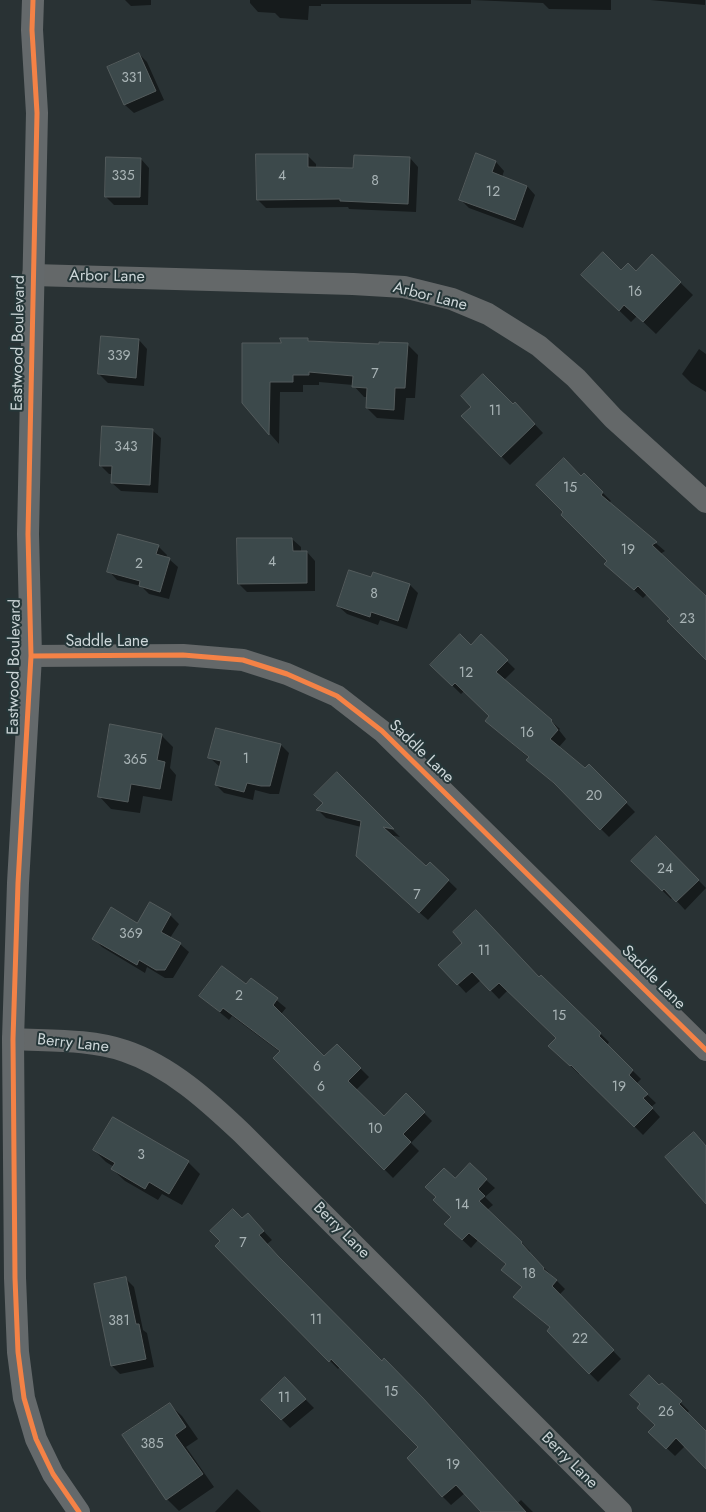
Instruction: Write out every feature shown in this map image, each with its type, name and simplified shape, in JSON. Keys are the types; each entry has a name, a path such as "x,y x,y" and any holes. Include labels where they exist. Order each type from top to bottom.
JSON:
{"street":[{"name":"Eastwood Boulevard","path":"33,0 32,30 37,113 28,534 31,656 18,883 13,1039 15,1278 18,1352 23,1390 36,1439 54,1474 79,1512"},
{"name":"Arbor Lane","path":"33,275 353,284 404,287 452,299 488,314 539,346 576,378 613,418 706,502"},
{"name":"Saddle Lane","path":"31,656 183,656 243,660 288,674 337,696 382,731 706,1050"},
{"name":"Berry Lane","path":"13,1039 80,1042 125,1051 162,1068 205,1098 242,1132 621,1512"}],"building":[{"path":"139,53 156,91 124,105 107,67"},
{"path":"476,153 496,161 492,172 527,186 515,220 459,200"},
{"path":"256,154 308,154 308,167 353,168 354,155 410,157 408,204 340,201 340,199 257,200"},
{"path":"106,157 141,158 140,197 105,197"},
{"path":"603,252 621,270 628,263 636,271 652,254 681,282 643,322 624,305 619,311 581,275"},
{"path":"101,336 139,339 136,378 98,374"},
{"path":"280,338 308,338 308,341 379,344 379,342 408,343 405,388 395,388 394,410 366,408 367,388 352,387 353,376 309,372 309,375 293,375 293,382 270,382 269,435 242,403 242,343 281,343"},
{"path":"483,374 513,404 515,402 535,424 501,457 461,416 471,407 461,396"},
{"path":"102,426 153,429 150,485 111,483 112,466 100,466"},
{"path":"564,458 581,476 584,473 603,492 601,495 657,542 652,545 706,596 706,660 667,621 670,619 638,586 634,590 604,564 607,561 561,515 563,512 536,485"},
{"path":"118,534 159,545 156,554 170,558 160,592 139,586 140,581 107,572"},
{"path":"237,538 292,538 293,551 307,551 307,583 238,584"},
{"path":"349,570 371,577 373,572 410,584 398,621 371,612 370,617 337,606"},
{"path":"460,634 471,645 481,634 508,660 496,672 552,720 551,721 558,730 550,739 585,768 589,764 627,802 600,830 554,783 526,760 529,757 485,721 489,716 455,683 452,686 430,665"},
{"path":"110,724 162,734 157,760 165,762 160,789 131,784 128,802 98,797"},
{"path":"216,728 281,744 270,786 247,783 244,792 215,785 221,761 208,758"},
{"path":"337,772 394,829 383,827 426,866 430,862 449,880 419,913 356,856 361,821 316,810 323,803 314,795"},
{"path":"656,836 699,880 676,902 664,889 662,891 631,861"},
{"path":"150,902 171,914 161,932 181,943 165,970 156,970 139,960 137,965 92,939 111,907 137,923"},
{"path":"476,910 539,977 541,975 601,1033 599,1036 633,1070 629,1075 648,1094 643,1098 653,1108 634,1127 571,1065 570,1066 548,1046 556,1038 499,983 490,991 472,972 457,985 438,965 462,943 453,932"},
{"path":"222,966 246,984 251,978 278,998 273,1005 324,1056 337,1044 361,1068 348,1081 384,1116 406,1093 425,1112 403,1134 411,1142 384,1170 273,1058 280,1051 223,1008 220,1012 199,996"},
{"path":"113,1117 189,1161 169,1194 149,1182 145,1189 111,1169 115,1163 93,1150"},
{"path":"694,1132 706,1146 706,1204 665,1157"},
{"path":"470,1163 487,1179 478,1189 485,1196 479,1201 522,1242 521,1243 544,1268 543,1269 557,1280 552,1286 614,1350 589,1374 547,1331 550,1327 513,1297 522,1287 501,1270 506,1264 469,1233 462,1240 444,1224 451,1217 433,1200 436,1197 425,1187 444,1168 455,1178"},
{"path":"233,1209 242,1218 248,1213 264,1231 259,1235 278,1256 382,1361 384,1358 423,1398 526,1512 481,1512 456,1485 442,1497 407,1458 418,1447 331,1359 329,1362 215,1246 220,1241 210,1231"},
{"path":"126,1277 136,1324 139,1324 146,1359 111,1366 94,1284"},
{"path":"649,1375 659,1385 662,1383 682,1401 679,1404 706,1431 706,1469 676,1438 666,1449 648,1432 655,1425 637,1408 640,1404 630,1395"},
{"path":"285,1377 306,1399 281,1420 261,1400"},
{"path":"170,1403 186,1427 175,1435 203,1474 166,1500 122,1435"}],"cycle path":[{"path":"33,0 32,30 37,113 28,534 31,656 18,883 13,1039 15,1278 18,1352 24,1398 36,1439 53,1474 79,1512"},
{"path":"31,656 183,655 243,660 287,674 337,696 382,731 706,1050"}]}
